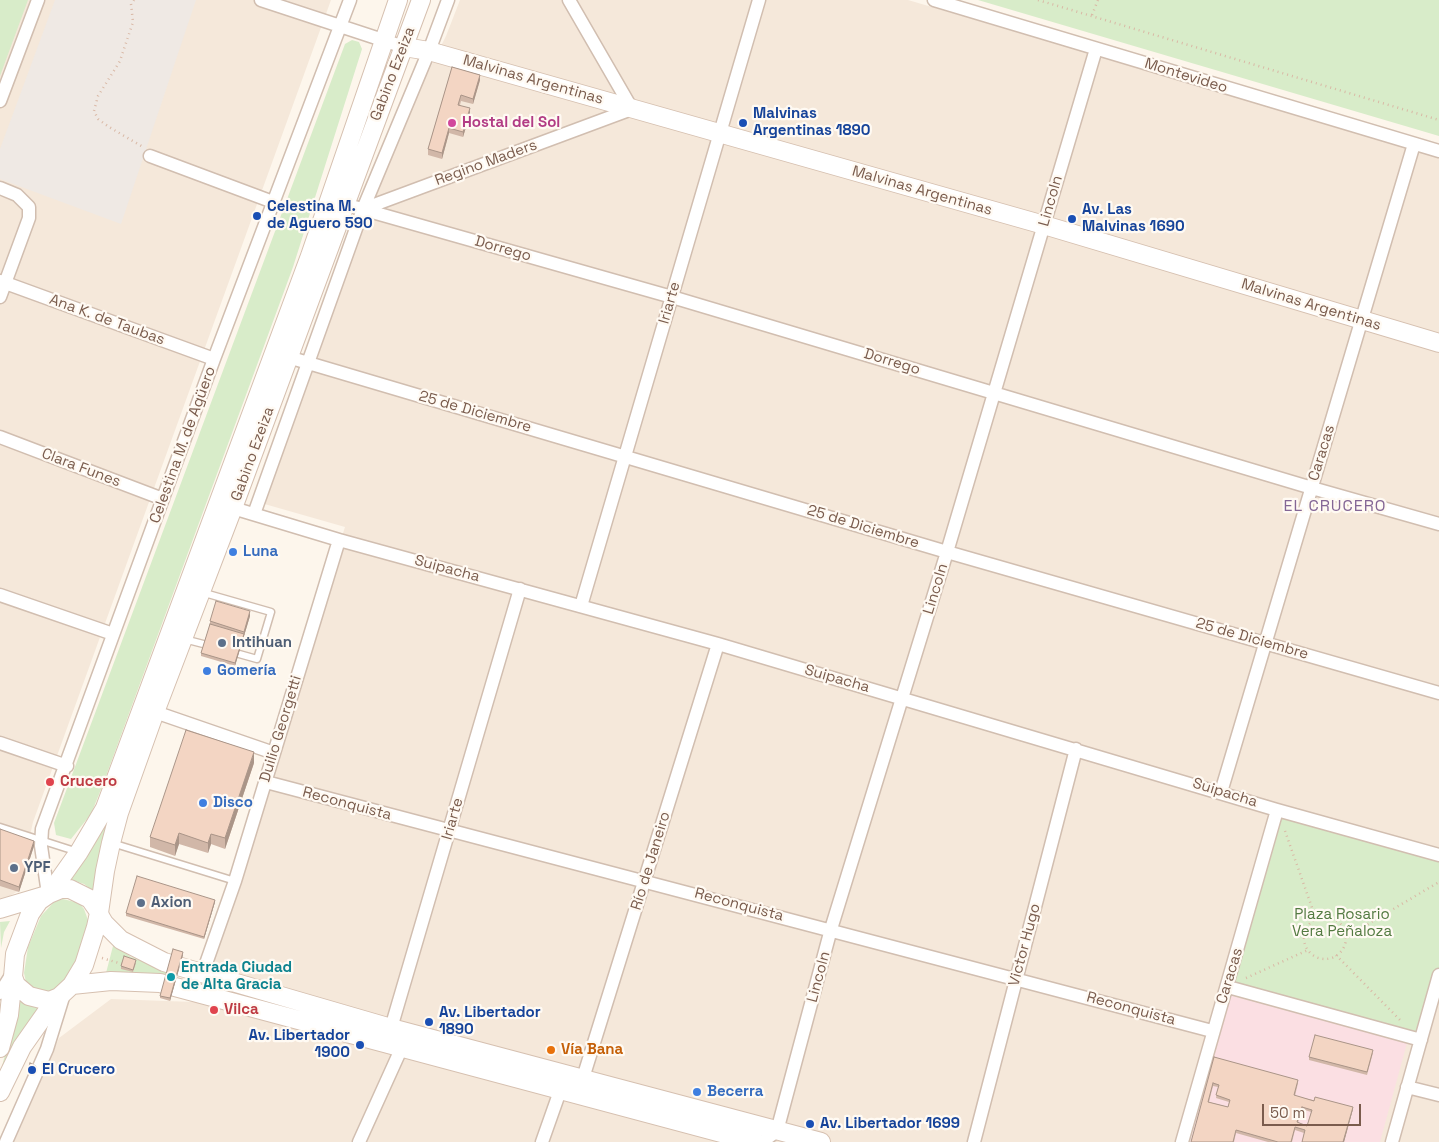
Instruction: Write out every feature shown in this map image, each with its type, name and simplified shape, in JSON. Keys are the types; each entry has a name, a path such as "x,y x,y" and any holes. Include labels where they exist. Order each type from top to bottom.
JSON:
{"main road":[{"name":"Gabino Ezeiza","path":"48,894 79,852 105,808 310,256 398,0"},
{"name":"Gabino Ezeiza","path":"99,913 111,843 155,712 234,508 344,204 421,0"},
{"name":"Malvinas Argentinas","path":"404,47 429,51 1044,225 1439,343"},
{"path":"0,909 65,889 80,893 90,899 111,932 133,948 164,962 202,975 391,1028 821,1142"},
{"path":"0,1048 9,1015 12,975 25,923 34,907 48,894"},
{"path":"0,1092 22,1048 63,993 88,954 99,913"},
{"path":"0,954 20,990 42,1001 63,993 111,981 160,983 754,1142"}],"street":[{"path":"0,101 38,0"},
{"path":"261,0 404,47"},
{"name":"Celestina M. de Agüero","path":"48,894 40,840 42,829 67,766 113,634 214,359 350,0"},
{"path":"254,514 363,210 429,51 448,0"},
{"path":"569,0 632,109"},
{"name":"Iriarte","path":"581,606 759,0"},
{"name":"Montevideo","path":"934,0 1439,151"},
{"name":"Lincoln","path":"778,1131 831,929 995,393 1096,49"},
{"name":"Regino Maders","path":"363,210 632,109"},
{"name":"Caracas","path":"1221,792 1414,144"},
{"path":"150,156 273,202"},
{"path":"0,188 17,195 30,207 29,218 3,282 0,297"},
{"name":"Dorrego","path":"344,204 672,297 1312,488 1439,524"},
{"name":"Ana K. de Taubas","path":"3,282 214,359"},
{"name":"25 de Diciembre","path":"288,358 947,552 1439,693"},
{"name":"Clara Funes","path":"0,437 162,499"},
{"name":"Suipacha","path":"234,508 339,540 718,644 1277,810 1439,855"},
{"name":"Duilio Georgetti","path":"202,975 235,881 339,540"},
{"name":"Iriarte","path":"391,1028 520,590"},
{"path":"0,595 113,634"},
{"name":"Río de Janeiro","path":"583,1078 718,644"},
{"path":"155,712 274,753"},
{"path":"0,743 67,766"},
{"name":"Victor Hugo","path":"974,1142 1076,749"},
{"name":"Reconquista","path":"266,782 645,880 1212,1031"},
{"name":"Caracas","path":"1182,1142 1212,1031 1228,987 1277,810"},
{"path":"1392,1142 1439,974"},
{"path":"0,993 12,975"},
{"path":"1228,987 1421,1040"},
{"path":"6,1142 47,1049 63,993"},
{"path":"358,1142 402,1047 391,1028"},
{"path":"1407,1087 1439,1095"},
{"path":"542,1142 560,1091"},
{"path":"762,1142 778,1131"}],"lane":[{"path":"183,639 257,659 271,612 201,592"},
{"path":"0,827 79,852"},
{"path":"111,843 235,881"}],"path":[{"path":"134,0 131,4 133,22 120,61 98,96 94,111 98,119 141,146 150,156"},
{"path":"1038,0 1439,120"},
{"path":"1092,15 1098,0"},
{"path":"1277,810 1316,919"},
{"path":"1346,937 1439,882"},
{"path":"1329,917 1335,920 1344,930 1346,937 1342,950 1336,955 1322,959 1316,957 1308,950 1304,934 1306,928 1316,919 1329,917"},
{"path":"1228,987 1308,950"},
{"path":"88,954 122,964"},
{"path":"1336,955 1421,1040"}],"shaded area":[{"path":"0,0 331,0 33,822 18,891 0,902"},
{"path":"55,0 196,0 121,224 0,179 0,149"},
{"path":"460,0 908,0 1439,156 1439,1142 14,1142 59,1038 111,999 194,1002 345,527 254,501 409,110 446,36"},
{"path":"1229,995 1407,1043 1380,1142 1190,1142"}],"green space":[{"path":"0,0 28,0 0,76"},
{"path":"978,0 1439,0 1439,136"},
{"path":"352,40 359,42 362,49 293,267 102,787 91,814 71,839 56,835 54,823 345,44"},
{"name":"Plaza Rosario Vera Peñaloza","path":"1277,810 1439,855 1439,975 1421,1040 1228,987"},
{"path":"110,819 93,891 84,884 69,879"},
{"path":"63,899 79,903 84,909 88,920 86,938 78,961 67,980 58,989 49,992 33,989 26,982 24,973 28,947 41,916 55,901"},
{"path":"10,921 4,932 1,948 0,922"},
{"path":"113,946 116,946 131,957 178,974 175,983 106,973"},
{"path":"20,997 31,1006 40,1009 0,1074"}],"building":[{"name":"Hostal del Sol","path":"452,67 480,75 473,99 461,95 458,105 470,108 463,132 449,128 442,153 428,149"},
{"path":"216,601 250,611 244,632 210,621"},
{"path":"210,624 244,634 235,663 201,653"},
{"name":"Disco","path":"186,730 254,752 225,838 211,834 208,843 179,833 175,845 150,837"},
{"path":"0,829 34,841 19,887 0,880"},
{"path":"137,876 215,900 204,937 126,913"},
{"name":"Entrada Ciudad de Alta Gracia","path":"173,949 183,952 170,998 160,996"},
{"path":"124,956 136,960 133,970 121,966"},
{"path":"1315,1035 1373,1050 1367,1072 1309,1057"},
{"path":"1214,1057 1298,1080 1294,1095 1314,1101 1315,1097 1353,1107 1343,1142 1302,1142 1305,1130 1295,1127 1291,1142 1278,1142 1236,1130 1233,1142 1191,1142","holes":["1213,1083 1219,1085 1216,1095 1230,1100 1228,1107 1208,1102","1302,1107 1312,1110 1307,1126 1297,1122"]},
{"path":"30,1063 36,1066 33,1073 28,1070"}],"place":[{"name":"Hostal del Sol","path":"452,123"},
{"name":"Malvinas Argentinas 1890","path":"743,123"},
{"name":"Celestina M. de Aguero 590","path":"257,216"},
{"name":"Av. Las Malvinas 1690","path":"1072,219"},
{"name":"Luna","path":"233,552"},
{"name":"Intihuan","path":"222,643"},
{"name":"Gomería","path":"207,671"},
{"name":"Crucero","path":"50,782"},
{"name":"Disco","path":"203,803"},
{"name":"YPF","path":"14,868"},
{"name":"Axion","path":"141,903"},
{"name":"Entrada Ciudad de Alta Gracia","path":"171,977"},
{"name":"Vilca","path":"214,1010"},
{"name":"Av. Libertador 1890","path":"429,1022"},
{"name":"Av. Libertador 1900","path":"360,1045"},
{"name":"Vía Bana","path":"551,1050"},
{"name":"El Crucero","path":"32,1070"},
{"name":"Becerra","path":"697,1092"},
{"name":"Av. Libertador 1699","path":"810,1124"}],"district":[{"name":"EL CRUCERO","path":"1335,507"}]}
